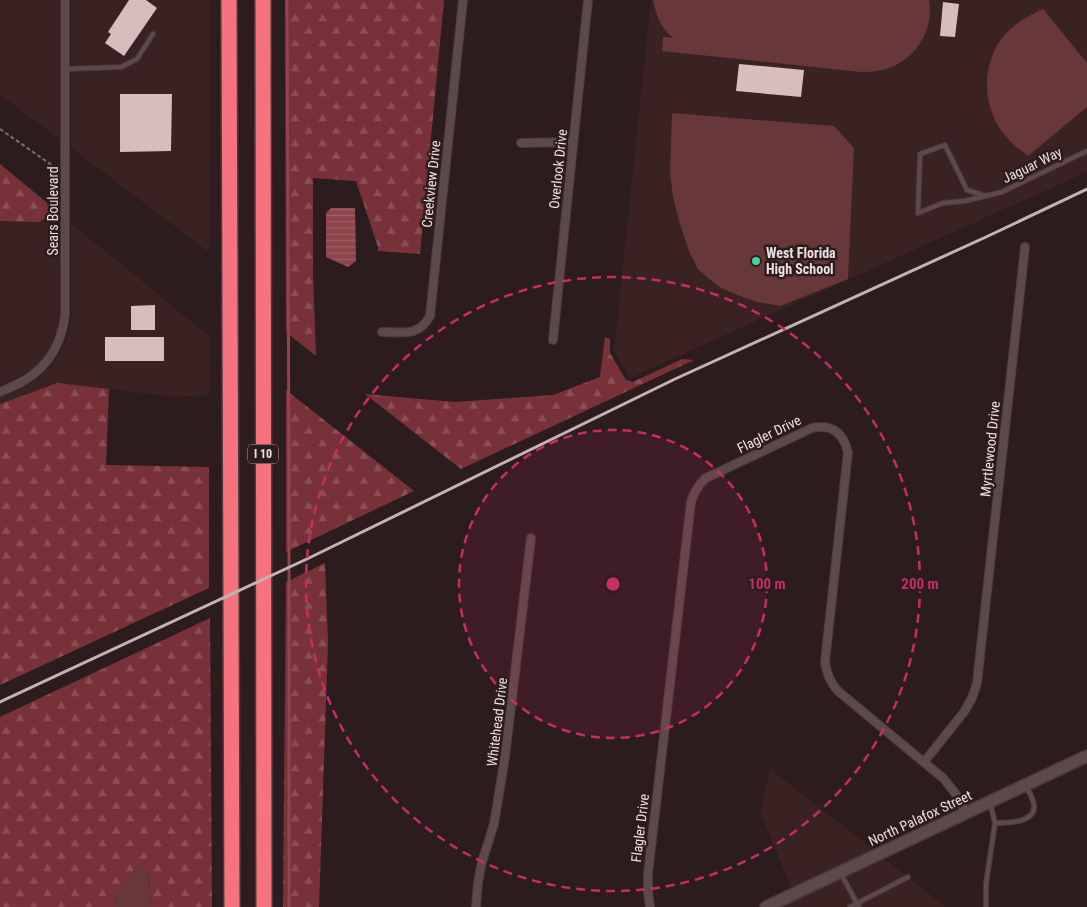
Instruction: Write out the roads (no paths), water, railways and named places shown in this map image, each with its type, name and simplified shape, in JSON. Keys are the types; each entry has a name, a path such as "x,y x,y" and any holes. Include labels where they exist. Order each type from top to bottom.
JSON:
{"highway":[{"name":"I 10","path":"230,0 232,907"},
{"name":"I 10","path":"262,0 264,907"}],"main road":[{"name":"North Palafox Street","path":"766,907 1087,756"}],"street":[{"name":"Sears Boulevard","path":"0,392 26,380 46,363 54,352 64,328 65,0"},
{"name":"Creekview Drive","path":"382,332 414,332 425,324 430,316 463,0"},
{"name":"Overlook Drive","path":"552,340 588,0"},
{"path":"521,143 573,142"},
{"name":"Myrtlewood Drive","path":"924,762 964,712 972,698 977,683 1025,247"},
{"name":"Flagler Drive","path":"650,907 648,874 691,502 694,493 699,484 706,478 812,428 820,426 836,431 846,444 848,452 825,662 826,672 831,683 838,691 944,779 966,812"},
{"name":"Whitehead Drive","path":"476,907 478,882 494,824 505,757 531,538"}],"lane":[{"path":"65,68 121,67 137,59 154,34"},
{"name":"Jaguar Way","path":"986,196 967,190 946,144 920,154 918,213 942,204 965,201 986,196 1002,192 1087,151"},
{"path":"996,823 1024,820 1031,813 1034,803 1026,785"},
{"path":"986,907 986,884 996,823 990,802"},
{"path":"840,872 858,905"},
{"path":"850,907 858,905 908,878"}],"waterway":[{"path":"287,0 289,907"}],"railway":[{"path":"0,702 309,558 675,379 1087,189"}],"place":[{"name":"West Florida High School","path":"756,261"}]}
